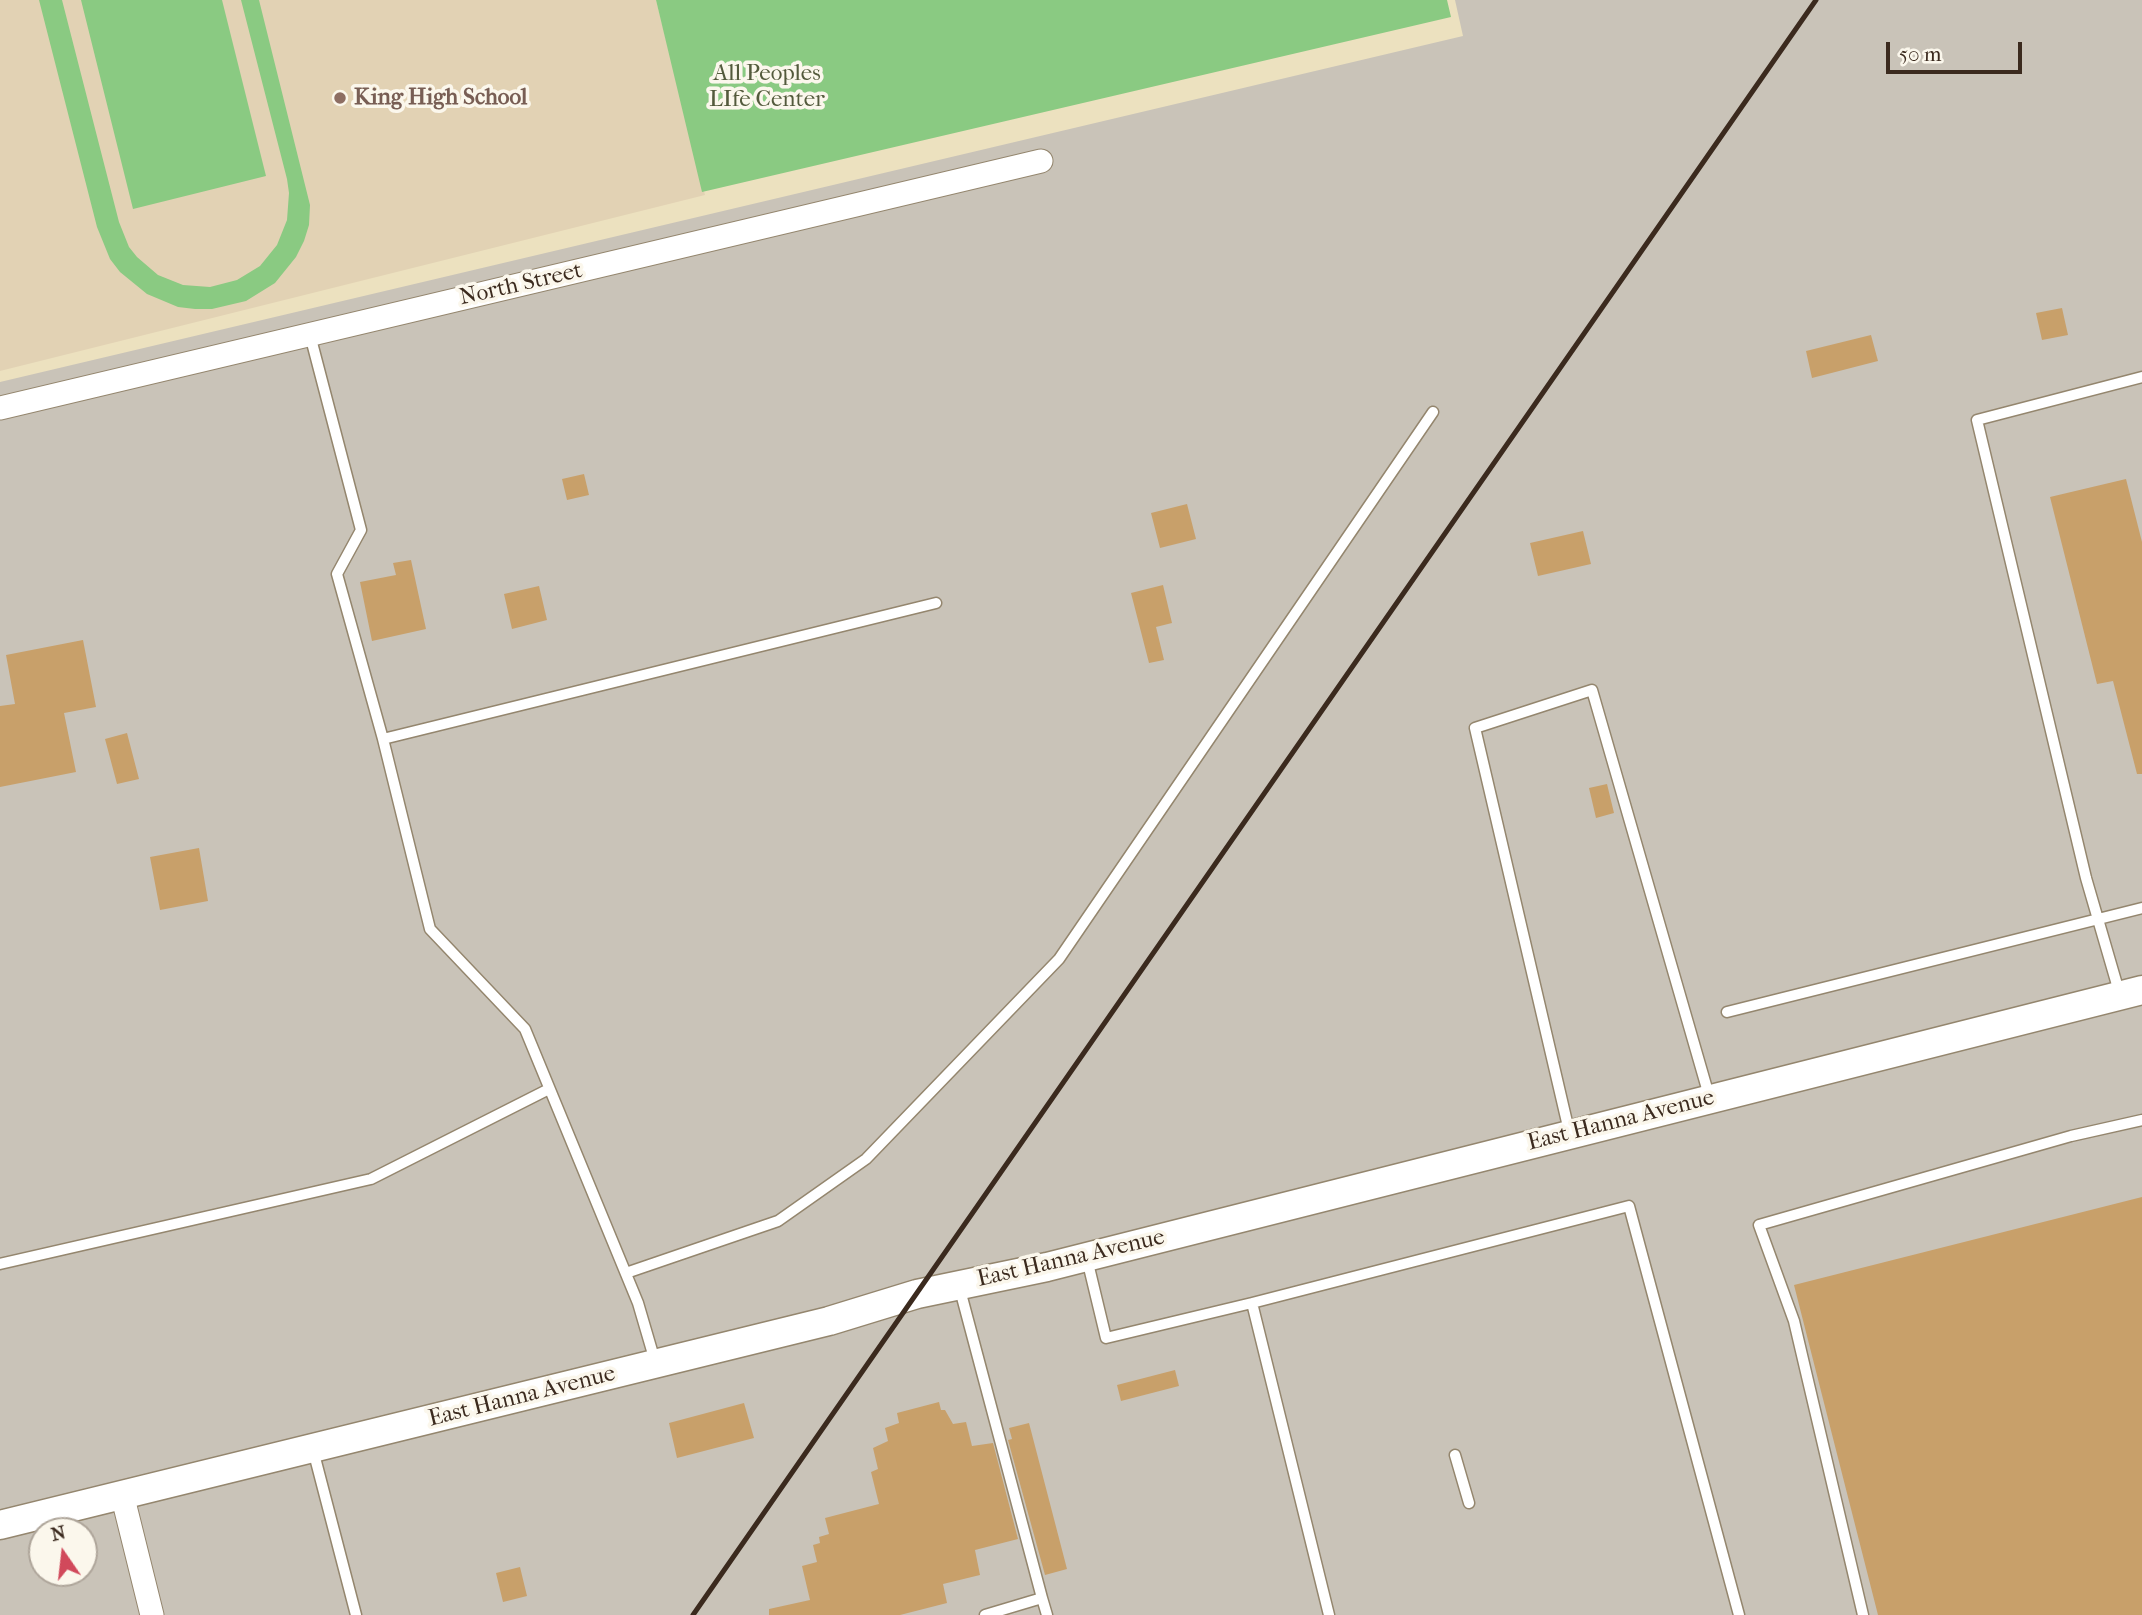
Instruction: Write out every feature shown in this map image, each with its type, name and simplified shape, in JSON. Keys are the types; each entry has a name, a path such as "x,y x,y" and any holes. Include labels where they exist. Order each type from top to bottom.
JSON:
{"street":[{"name":"North Street","path":"0,408 1041,161"},
{"name":"East Hanna Avenue","path":"0,1525 829,1321 917,1294 1087,1256 2131,992"},
{"path":"122,1494 152,1615"}],"lane":[{"path":"310,335 361,530 337,575 383,738 430,929 525,1029 638,1303 656,1364"},
{"path":"2131,992 2098,920 1977,420 2142,377"},
{"path":"626,1273 778,1221 866,1159 1059,959 1433,412"},
{"path":"383,738 936,603"},
{"path":"1570,1135 1475,728 1592,690 1710,1099"},
{"path":"1727,1012 2142,908"},
{"path":"0,1264 371,1179 549,1089"},
{"path":"1863,1615 1794,1321 1759,1225 2071,1136 2142,1120"},
{"path":"1087,1256 1106,1338 1629,1206 1739,1615"},
{"path":"959,1285 1047,1615"},
{"path":"1252,1303 1329,1615"},
{"path":"313,1448 356,1615"},
{"path":"1455,1455 1469,1503"},
{"path":"985,1615 1042,1598"}],"shaded area":[{"name":"King High School","path":"0,0 656,0 705,195 0,371"},
{"path":"1455,0 2142,0 2142,1615 0,1615 0,382 1463,36"}],"green space":[{"path":"39,0 62,0 119,222 129,247 158,275 183,285 210,287 237,280 260,266 277,245 287,220 287,179 241,0 259,0 310,205 309,225 304,241 296,257 275,283 246,301 212,309 195,309 178,307 147,294 120,272 110,259 97,227"},
{"path":"81,0 222,0 266,176 133,209"},
{"name":"All Peoples LIfe Center","path":"656,0 1447,0 1451,17 702,192"}],"building":[{"path":"2062,308 2068,335 2042,340 2036,313"},
{"path":"1871,335 1878,361 1812,378 1806,351"},
{"path":"584,474 589,495 567,500 562,479"},
{"path":"2126,479 2142,542 2142,774 2137,774 2113,681 2097,684 2050,497"},
{"path":"1187,504 1196,539 1160,548 1151,513"},
{"path":"1583,531 1591,564 1538,576 1530,543"},
{"path":"411,560 426,629 372,641 360,582 396,575 393,563"},
{"path":"1163,585 1172,623 1156,627 1164,660 1149,663 1131,593"},
{"path":"539,586 547,620 512,629 504,594"},
{"path":"83,640 96,707 64,713 76,772 0,787 0,706 15,704 6,655"},
{"path":"127,733 139,779 117,784 105,739"},
{"path":"1607,784 1614,813 1596,818 1589,788"},
{"path":"199,848 208,901 160,910 150,857"},
{"path":"2142,1197 2142,1615 1878,1615 1794,1285"},
{"path":"1175,1370 1179,1386 1121,1401 1117,1385"},
{"path":"939,1402 941,1410 945,1410 953,1424 966,1422 972,1446 993,1443 1018,1539 975,1550 980,1575 943,1584 947,1603 900,1615 769,1615 769,1609 810,1600 802,1566 817,1562 813,1545 820,1543 819,1537 829,1534 825,1518 879,1504 871,1472 878,1469 873,1448 888,1441 885,1428 899,1423 897,1413"},
{"path":"744,1403 754,1438 677,1458 669,1423"},
{"path":"1029,1423 1067,1569 1045,1575 1008,1440 1012,1439 1009,1428"},
{"path":"520,1567 527,1596 503,1602 496,1573"}],"railway":[{"path":"693,1615 1816,0"}],"place":[{"name":"King High School","path":"340,98"}]}
